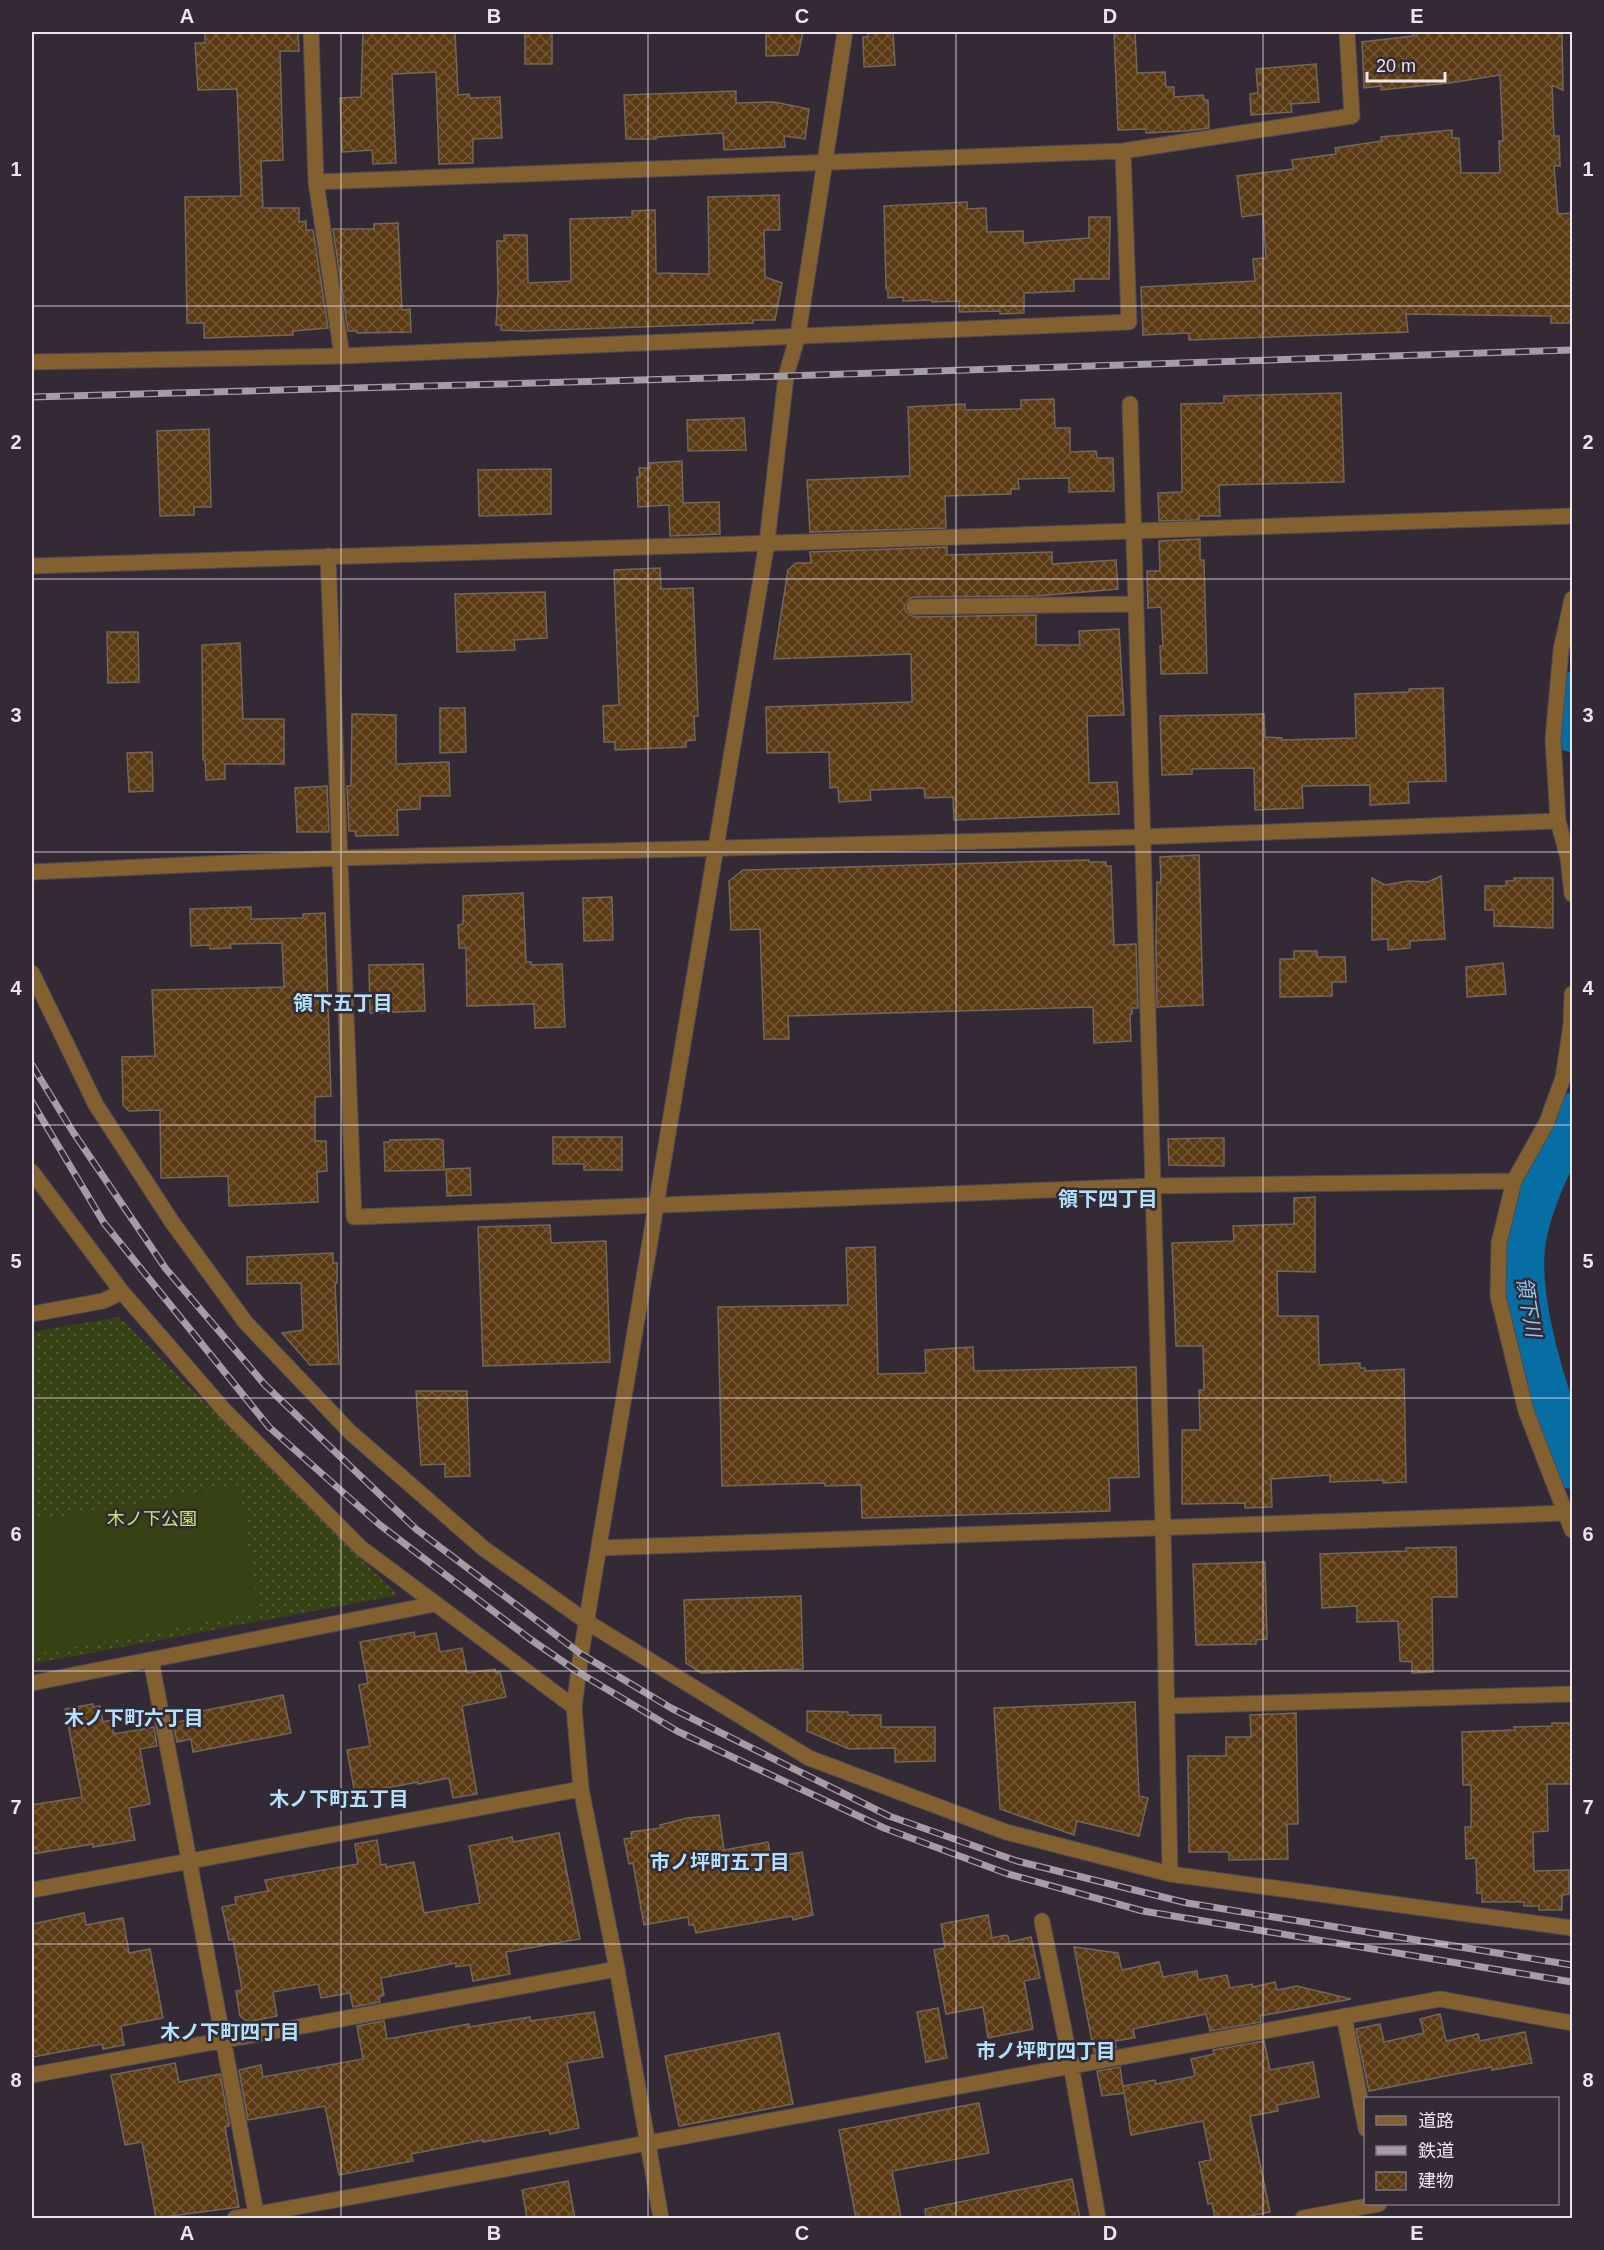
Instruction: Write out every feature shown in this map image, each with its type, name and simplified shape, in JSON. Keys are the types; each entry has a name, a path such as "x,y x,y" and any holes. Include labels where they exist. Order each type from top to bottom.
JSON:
{"street":[{"path":"311,32 316,182 342,356"},
{"path":"661,2218 617,1969 581,1790 574,1707 767,542 786,376 798,335 845,32"},
{"path":"316,182 1123,151 1352,116 1347,32"},
{"path":"32,362 342,356 1129,322 1123,151"},
{"path":"1130,404 1163,1526 1170,1874"},
{"path":"32,566 767,542 1133,533 1572,516"},
{"path":"328,556 354,1217 1152,1186 1514,1181"},
{"path":"1572,599 1561,650 1553,739 1558,821 1568,858 1572,894"},
{"path":"914,608 1135,604"},
{"path":"32,872 340,858 1141,837 1558,821"},
{"path":"32,973 96,1105 172,1222 246,1323 350,1432 483,1548 587,1622 809,1758 1006,1832 1170,1874 1572,1928"},
{"path":"1572,994 1571,1025 1563,1078 1547,1122 1514,1181 1499,1243 1498,1296 1526,1411 1572,1530"},
{"path":"32,1172 122,1292 224,1410 362,1548 574,1707"},
{"path":"32,1314 103,1301 122,1292"},
{"path":"600,1548 1566,1513"},
{"path":"32,1683 435,1604"},
{"path":"151,1660 257,2216"},
{"path":"1167,1706 1572,1694"},
{"path":"32,1890 581,1790"},
{"path":"1042,1921 1071,2065 1098,2218"},
{"path":"32,2075 617,1969"},
{"path":"235,2218 257,2216 1440,1999 1572,2023"},
{"path":"1344,2016 1364,2124"},
{"path":"1303,2218 1374,2205"}],"green space":[{"name":"木ノ下公園","path":"119,1317 398,1595 32,1664 32,1332"},
{"path":"239,1485 259,1612 32,1655 32,1522"}],"building":[{"path":"205,32 298,32 299,51 280,51 283,160 261,161 263,208 299,208 299,222 306,221 306,230 313,230 328,328 293,331 293,335 204,338 204,323 187,323 185,197 241,196 237,89 198,90 195,43 205,43"},
{"path":"363,32 455,32 458,95 469,94 470,98 500,97 502,138 473,139 473,163 439,164 436,72 392,74 396,163 373,164 372,150 342,152 340,98 361,97"},
{"path":"525,32 552,32 552,64 525,64"},
{"path":"766,32 803,32 798,55 766,56"},
{"path":"868,32 893,32 895,65 864,67 863,37 868,37"},
{"path":"1114,32 1135,32 1137,73 1165,72 1166,87 1174,87 1174,97 1203,95 1204,100 1208,100 1209,128 1146,133 1146,129 1118,130"},
{"path":"1413,32 1562,32 1563,90 1552,85 1554,136 1559,136 1560,166 1554,166 1558,214 1572,213 1572,323 1551,323 1551,316 1406,314 1408,332 1189,340 1189,333 1143,335 1141,287 1255,281 1253,259 1266,258 1263,214 1242,217 1237,176 1293,169 1292,160 1336,154 1335,148 1382,141 1381,137 1452,130 1452,138 1459,138 1461,173 1500,173 1499,141 1503,141 1500,75 1381,90 1381,86 1364,88 1362,42 1413,36"},
{"path":"1316,64 1319,102 1291,104 1292,112 1251,115 1250,94 1258,93 1256,69"},
{"path":"736,91 736,103 774,102 809,109 805,139 784,136 785,147 724,150 723,133 656,137 656,139 626,139 624,95"},
{"path":"779,195 780,230 764,230 765,277 782,283 775,320 753,320 753,323 524,331 501,330 501,325 496,325 497,241 504,241 504,235 527,235 528,283 571,281 570,219 632,217 632,211 655,210 656,273 709,274 708,197"},
{"path":"967,202 967,209 986,208 987,232 1023,231 1023,243 1089,238 1089,217 1110,217 1109,279 1074,279 1074,291 1024,293 1024,313 959,312 959,301 903,301 903,297 888,298 884,206"},
{"path":"398,223 402,310 410,309 411,332 357,333 357,331 348,331 333,229 374,229 374,224"},
{"path":"1341,393 1344,482 1219,485 1220,516 1199,516 1199,520 1159,521 1158,493 1182,492 1181,404 1224,403 1224,396"},
{"path":"1054,399 1055,428 1070,428 1070,452 1096,451 1097,458 1113,458 1114,491 1069,492 1069,478 1018,479 1019,489 1011,489 1011,494 945,496 946,528 810,532 807,480 910,476 908,407 965,404 965,410 1021,409 1021,400"},
{"path":"744,418 746,450 688,451 687,420"},
{"path":"209,429 211,507 194,507 194,515 160,516 157,431"},
{"path":"682,461 683,503 719,502 720,534 670,536 669,505 638,507 639,468 650,468 649,463"},
{"path":"551,469 551,514 479,516 478,470"},
{"path":"1200,539 1200,560 1204,560 1207,673 1161,674 1160,646 1163,646 1161,607 1148,608 1147,571 1160,571 1159,541"},
{"path":"947,547 947,555 1052,552 1052,564 1116,560 1118,589 1036,596 914,597 909,599 904,607 906,612 914,617 1036,615 1036,645 1080,645 1079,631 1119,629 1124,715 1087,716 1089,783 1117,782 1119,814 954,820 953,797 925,798 924,788 870,790 871,800 839,802 838,787 830,788 829,752 767,753 766,707 912,702 911,654 774,659 788,570 796,563 811,563 810,552"},
{"path":"660,568 661,589 693,588 698,716 694,716 695,740 686,741 686,747 615,750 615,742 604,742 603,706 619,705 614,570"},
{"path":"545,592 547,638 514,640 515,650 457,652 455,594"},
{"path":"107,632 138,632 139,682 108,683"},
{"path":"240,643 243,719 284,719 284,764 225,764 225,779 206,780 205,760 203,760 202,645"},
{"path":"1443,688 1446,781 1408,782 1409,803 1370,805 1370,785 1302,786 1303,808 1255,810 1254,768 1192,769 1192,774 1162,775 1160,716 1264,714 1265,737 1282,738 1282,740 1356,738 1355,694"},
{"path":"440,708 465,708 466,752 440,753"},
{"path":"352,714 396,715 396,764 449,762 450,796 420,796 420,809 397,810 398,835 356,836 355,831 349,831 347,786 351,786"},
{"path":"152,752 153,791 129,792 127,753"},
{"path":"327,786 329,832 297,832 295,788"},
{"path":"1199,855 1203,1005 1157,1007 1157,882 1161,882 1160,857"},
{"path":"1089,860 1089,862 1106,862 1106,866 1111,866 1114,945 1136,944 1138,1008 1132,1008 1132,1014 1130,1014 1131,1041 1094,1043 1093,1007 788,1016 789,1039 764,1039 760,929 731,930 729,881 743,870"},
{"path":"1441,876 1445,939 1410,941 1410,948 1388,950 1388,939 1372,940 1372,878 1385,885 1408,881 1428,882"},
{"path":"1514,878 1553,878 1553,928 1494,926 1494,910 1485,910 1485,886 1506,886 1506,881 1514,881"},
{"path":"523,893 526,962 531,962 531,965 562,964 565,1027 535,1028 534,1004 467,1006 466,948 459,948 458,925 463,924 463,896"},
{"path":"612,897 613,940 584,941 583,898"},
{"path":"251,907 251,919 303,918 303,914 325,913 331,1096 315,1097 315,1141 326,1141 327,1171 317,1172 318,1202 229,1206 228,1176 161,1178 160,1110 129,1111 123,1105 122,1057 155,1056 152,990 284,987 282,943 230,944 231,948 210,949 210,945 191,946 190,909"},
{"path":"1294,951 1317,951 1317,957 1345,957 1346,982 1332,982 1332,996 1280,997 1280,959 1294,959"},
{"path":"1503,963 1506,994 1467,997 1466,967"},
{"path":"423,964 425,1011 370,1013 369,965"},
{"path":"553,1137 622,1137 622,1170 584,1170 584,1164 553,1164"},
{"path":"1224,1138 1224,1166 1169,1165 1168,1139"},
{"path":"443,1140 444,1170 385,1171 384,1142"},
{"path":"470,1168 471,1195 447,1196 446,1169"},
{"path":"1315,1197 1315,1272 1277,1271 1278,1316 1318,1316 1319,1365 1360,1363 1360,1368 1365,1368 1365,1371 1404,1369 1406,1482 1383,1483 1383,1480 1330,1482 1330,1475 1271,1479 1272,1507 1245,1508 1245,1503 1182,1504 1182,1430 1200,1430 1199,1390 1204,1390 1203,1346 1176,1346 1172,1243 1234,1241 1233,1226 1294,1224 1294,1198"},
{"path":"550,1225 551,1243 606,1241 610,1362 483,1366 478,1227"},
{"path":"875,1247 878,1374 926,1373 925,1350 973,1347 974,1371 1136,1367 1139,1477 1109,1478 1110,1511 862,1518 861,1485 825,1486 825,1483 722,1486 718,1307 848,1305 846,1248"},
{"path":"333,1253 333,1263 337,1263 337,1283 335,1283 339,1364 310,1365 282,1333 303,1330 301,1283 247,1284 247,1257"},
{"path":"416,1391 467,1391 470,1476 445,1477 445,1464 421,1465"},
{"path":"1456,1547 1457,1597 1432,1597 1433,1672 1412,1673 1412,1662 1400,1661 1398,1621 1357,1622 1357,1606 1322,1608 1320,1554"},
{"path":"1265,1562 1267,1639 1256,1640 1256,1644 1196,1645 1193,1564"},
{"path":"801,1596 803,1669 701,1673 686,1663 684,1600"},
{"path":"414,1632 415,1637 436,1633 440,1652 462,1648 467,1673 495,1669 496,1673 500,1672 506,1697 462,1706 477,1794 453,1798 449,1778 355,1794 347,1750 370,1746 359,1685 368,1683 360,1642"},
{"path":"283,1695 291,1733 193,1752 191,1739 177,1742 173,1723 187,1720 186,1714"},
{"path":"1135,1702 1139,1796 1148,1798 1139,1836 1077,1821 1074,1835 1000,1809 994,1708"},
{"path":"93,1704 93,1707 100,1706 103,1722 111,1720 114,1734 154,1727 157,1746 140,1749 150,1804 129,1808 135,1840 32,1854 32,1805 82,1797 65,1709"},
{"path":"807,1711 881,1715 881,1727 935,1727 935,1761 895,1762 895,1748 849,1749 807,1731"},
{"path":"1296,1713 1298,1824 1287,1824 1288,1859 1229,1860 1229,1852 1189,1852 1188,1756 1226,1756 1226,1737 1251,1737 1250,1715"},
{"path":"1552,1723 1572,1723 1572,1784 1547,1784 1548,1831 1533,1832 1534,1871 1569,1870 1569,1894 1562,1895 1562,1910 1539,1910 1539,1906 1524,1906 1524,1902 1482,1902 1482,1893 1477,1893 1476,1858 1466,1859 1465,1827 1471,1827 1471,1785 1463,1785 1462,1732 1515,1730 1514,1727 1552,1726"},
{"path":"719,1815 724,1850 768,1842 771,1858 802,1852 813,1915 793,1920 792,1916 696,1933 694,1925 689,1925 688,1917 644,1925 633,1863 629,1864 624,1839 632,1838 631,1832 661,1828 660,1825 687,1818"},
{"path":"559,1833 580,1939 506,1952 510,1974 473,1981 470,1965 456,1967 456,1963 381,1978 384,1995 379,1997 380,2002 353,2007 350,1993 321,1998 318,1984 273,1992 277,2016 248,2022 240,2016 236,1991 242,1990 233,1939 229,1940 222,1907 236,1904 235,1897 268,1891 265,1880 358,1864 355,1844 377,1840 381,1865 386,1864 386,1867 414,1862 424,1913 480,1903 469,1846 512,1837 513,1842"},
{"path":"84,1913 86,1925 123,1918 129,1953 150,1949 163,2018 121,2026 124,2045 103,2049 102,2044 32,2057 32,1924"},
{"path":"988,1915 992,1938 1005,1935 1008,1936 1009,1942 1031,1937 1040,1978 1024,1981 1033,2029 988,2038 983,2007 946,2014 934,1950 945,1948 941,1924"},
{"path":"1074,1947 1118,1953 1122,1970 1159,1962 1163,1977 1197,1971 1198,1980 1227,1975 1230,1988 1252,1984 1253,1987 1275,1982 1277,1990 1297,1986 1351,1999 1260,2016 1261,2022 1210,2031 1206,2014 1133,2029 1135,2038 1115,2041 1116,2048 1094,2052"},
{"path":"938,2008 947,2058 926,2062 917,2012"},
{"path":"594,2012 603,2057 567,2063 579,2128 550,2134 549,2130 483,2142 483,2140 411,2154 413,2161 339,2175 325,2106 248,2120 239,2070 261,2065 263,2077 363,2059 357,2026 384,2021 387,2039 469,2024 469,2027 530,2017 530,2021"},
{"path":"1440,2014 1446,2041 1478,2034 1480,2041 1525,2032 1532,2063 1492,2070 1492,2067 1369,2091 1356,2029 1380,2024 1384,2042 1424,2033 1420,2019"},
{"path":"779,2033 793,2104 679,2126 665,2056"},
{"path":"1264,2041 1270,2070 1313,2062 1319,2097 1277,2105 1278,2111 1250,2116 1270,2212 1240,2218 1215,2218 1212,2203 1208,2204 1199,2162 1211,2160 1203,2121 1131,2135 1123,2086 1155,2080 1156,2084 1195,2076 1191,2059 1214,2054 1213,2050"},
{"path":"175,2063 179,2082 220,2074 229,2123 229,2126 225,2127 239,2207 156,2218 142,2142 125,2145 111,2075"},
{"path":"1120,2067 1124,2093 1102,2096 1097,2071"},
{"path":"979,2103 989,2153 892,2171 901,2218 856,2218 839,2130"},
{"path":"1072,2179 1080,2218 926,2218 925,2209"},
{"path":"568,2181 575,2218 527,2218 522,2190"}],"waterway":[{"name":"領下川","path":"1572,695 1572,729"},
{"name":"領下川","path":"1572,1116 1544,1174 1533,1203 1524,1234 1521,1260 1527,1320 1534,1351 1572,1466"}],"railway":[{"path":"32,397 786,376 1572,350"},
{"path":"32,1065 73,1132 166,1269 265,1385 416,1529 581,1654 671,1708 889,1816 1017,1861 1187,1903 1572,1965"},
{"path":"32,1102 104,1223 269,1427 380,1525 530,1639 578,1672 677,1731 884,1828 1008,1874 1143,1911 1572,1982"}],"district":[{"name":"領下五丁目","path":"343,1003"},
{"name":"領下四丁目","path":"1108,1199"},
{"name":"木ノ下町六丁目","path":"134,1718"},
{"name":"木ノ下町五丁目","path":"339,1799"},
{"name":"市ノ坪町五丁目","path":"720,1862"},
{"name":"木ノ下町四丁目","path":"230,2032"},
{"name":"市ノ坪町四丁目","path":"1046,2051"}]}
